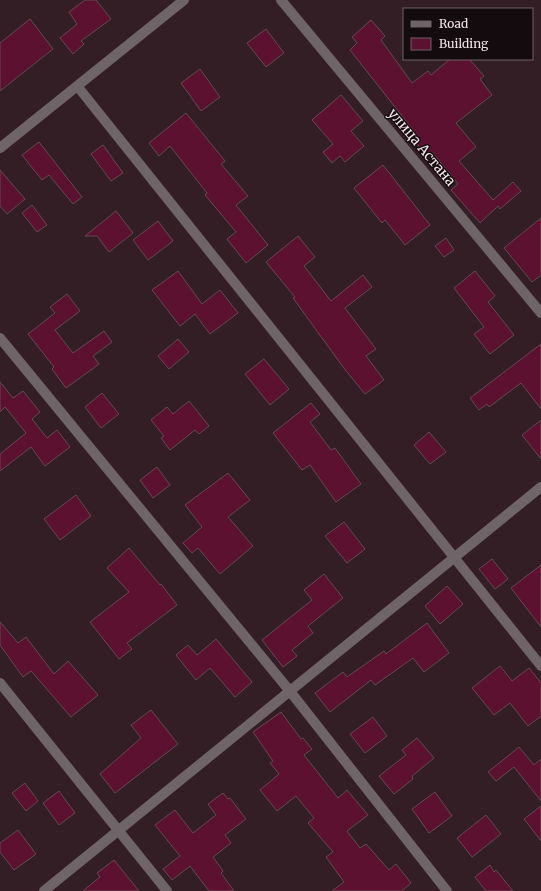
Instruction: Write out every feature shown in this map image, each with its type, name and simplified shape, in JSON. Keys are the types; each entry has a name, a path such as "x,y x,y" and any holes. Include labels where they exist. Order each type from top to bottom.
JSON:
{"street":[{"path":"0,148 78,87 184,0"},
{"name":"улица Астана","path":"281,0 541,313"},
{"path":"78,87 541,666"},
{"path":"0,338 289,690 447,891"},
{"path":"44,891 289,690 455,558 541,487"},
{"path":"0,683 167,891"}],"building":[{"path":"85,0 96,0 111,19 81,41 84,44 73,54 60,38 77,24 69,12"},
{"path":"30,19 53,49 0,91 0,43"},
{"path":"371,20 385,36 381,40 412,83 428,71 431,75 449,60 470,60 484,76 480,79 492,95 456,123 476,147 459,161 493,200 513,182 521,191 500,209 498,206 480,223 451,190 458,184 432,152 427,156 413,139 417,135 350,50 357,43 352,37"},
{"path":"266,29 284,53 266,67 247,43"},
{"path":"200,69 220,97 201,111 181,83"},
{"path":"341,95 363,121 351,131 364,146 345,162 340,156 332,163 323,152 333,144 312,120"},
{"path":"186,113 225,161 221,164 248,196 236,205 268,245 246,263 227,239 236,232 205,195 207,193 170,146 159,156 149,143"},
{"path":"39,142 82,197 73,204 49,175 42,180 22,155"},
{"path":"103,145 123,173 111,181 91,154"},
{"path":"383,165 430,225 405,245 385,220 382,223 354,188"},
{"path":"0,170 25,199 7,214 0,206"},
{"path":"32,205 47,225 37,232 22,213"},
{"path":"116,211 133,233 109,252 97,236 85,236"},
{"path":"541,218 541,275 532,282 504,248"},
{"path":"158,221 173,241 148,260 133,240"},
{"path":"298,236 315,257 304,266 331,301 363,275 372,287 345,308 376,349 366,356 384,380 365,394 343,367 293,298 295,297 266,262"},
{"path":"446,238 454,250 444,257 435,246"},
{"path":"178,271 202,304 220,290 238,313 210,334 195,314 180,326 152,290"},
{"path":"475,271 495,296 488,302 514,335 490,354 474,334 484,327 454,288"},
{"path":"67,294 80,311 55,330 73,353 104,331 112,342 93,356 99,364 66,388 52,369 54,367 28,334 55,313 50,307"},
{"path":"178,339 189,352 169,369 158,356"},
{"path":"541,344 541,409 521,383 489,407 487,404 479,410 470,398"},
{"path":"264,359 289,389 270,405 245,374"},
{"path":"0,382 13,398 23,391 40,412 32,419 47,438 57,430 70,447 45,466 31,447 0,471 0,454 26,433 5,407 0,412"},
{"path":"102,393 119,414 101,428 85,407"},
{"path":"189,401 209,426 199,434 195,430 170,450 161,438 164,436 151,420 167,407 173,414"},
{"path":"311,403 320,414 310,422 331,450 335,448 361,484 336,502 310,465 302,470 273,433"},
{"path":"541,420 541,459 522,435"},
{"path":"429,432 446,452 430,464 414,445"},
{"path":"157,467 170,485 153,498 140,480"},
{"path":"228,473 250,500 228,517 253,546 220,574 198,548 192,553 183,543 202,527 185,505"},
{"path":"76,495 91,516 60,540 44,519"},
{"path":"344,522 365,549 347,563 325,536"},
{"path":"129,548 160,585 161,584 177,605 127,643 132,649 119,659 90,622 129,592 107,568"},
{"path":"492,559 508,579 495,589 479,569"},
{"path":"541,565 541,627 511,588"},
{"path":"324,574 343,598 308,626 313,633 292,650 297,656 283,667 262,640 312,600 304,590"},
{"path":"447,586 463,604 440,624 425,606"},
{"path":"0,622 18,643 26,637 54,674 68,661 98,695 71,717 31,671 23,677 0,645"},
{"path":"427,623 449,653 424,672 413,658 375,685 371,680 330,712 315,693 343,672 347,677 384,651 386,654"},
{"path":"216,639 252,682 235,697 210,668 196,680 176,655 188,645 197,655"},
{"path":"500,666 512,681 529,668 541,683 541,716 528,726 510,703 494,715 472,688"},
{"path":"151,710 178,744 115,793 100,774 141,738 131,725"},
{"path":"281,712 301,739 303,738 312,749 304,755 338,798 347,790 368,815 347,831 360,848 366,844 389,870 396,864 411,883 402,891 332,891 344,882 326,857 333,852 308,823 314,818 296,796 277,811 260,790 279,774 270,763 273,761 253,732"},
{"path":"373,717 387,736 365,753 350,734"},
{"path":"417,738 434,758 412,776 413,779 394,794 379,776 406,755 402,750"},
{"path":"519,747 534,765 541,759 541,801 514,767 496,781 488,772"},
{"path":"25,783 38,801 26,811 12,793"},
{"path":"59,791 75,813 59,825 43,803"},
{"path":"435,792 452,816 429,833 412,809"},
{"path":"223,793 228,799 230,798 246,819 225,835 231,843 213,857 223,871 221,873 234,891 209,891 190,866 172,880 163,869 180,856 155,825 175,810 193,833 216,815 208,804"},
{"path":"541,806 541,841 524,819"},
{"path":"486,815 501,834 472,857 457,838"},
{"path":"18,830 36,854 14,870 0,852 0,843"},
{"path":"114,860 139,891 83,891 100,877 97,873"},
{"path":"490,865 494,872 496,870 513,891 486,891 475,877"}]}
